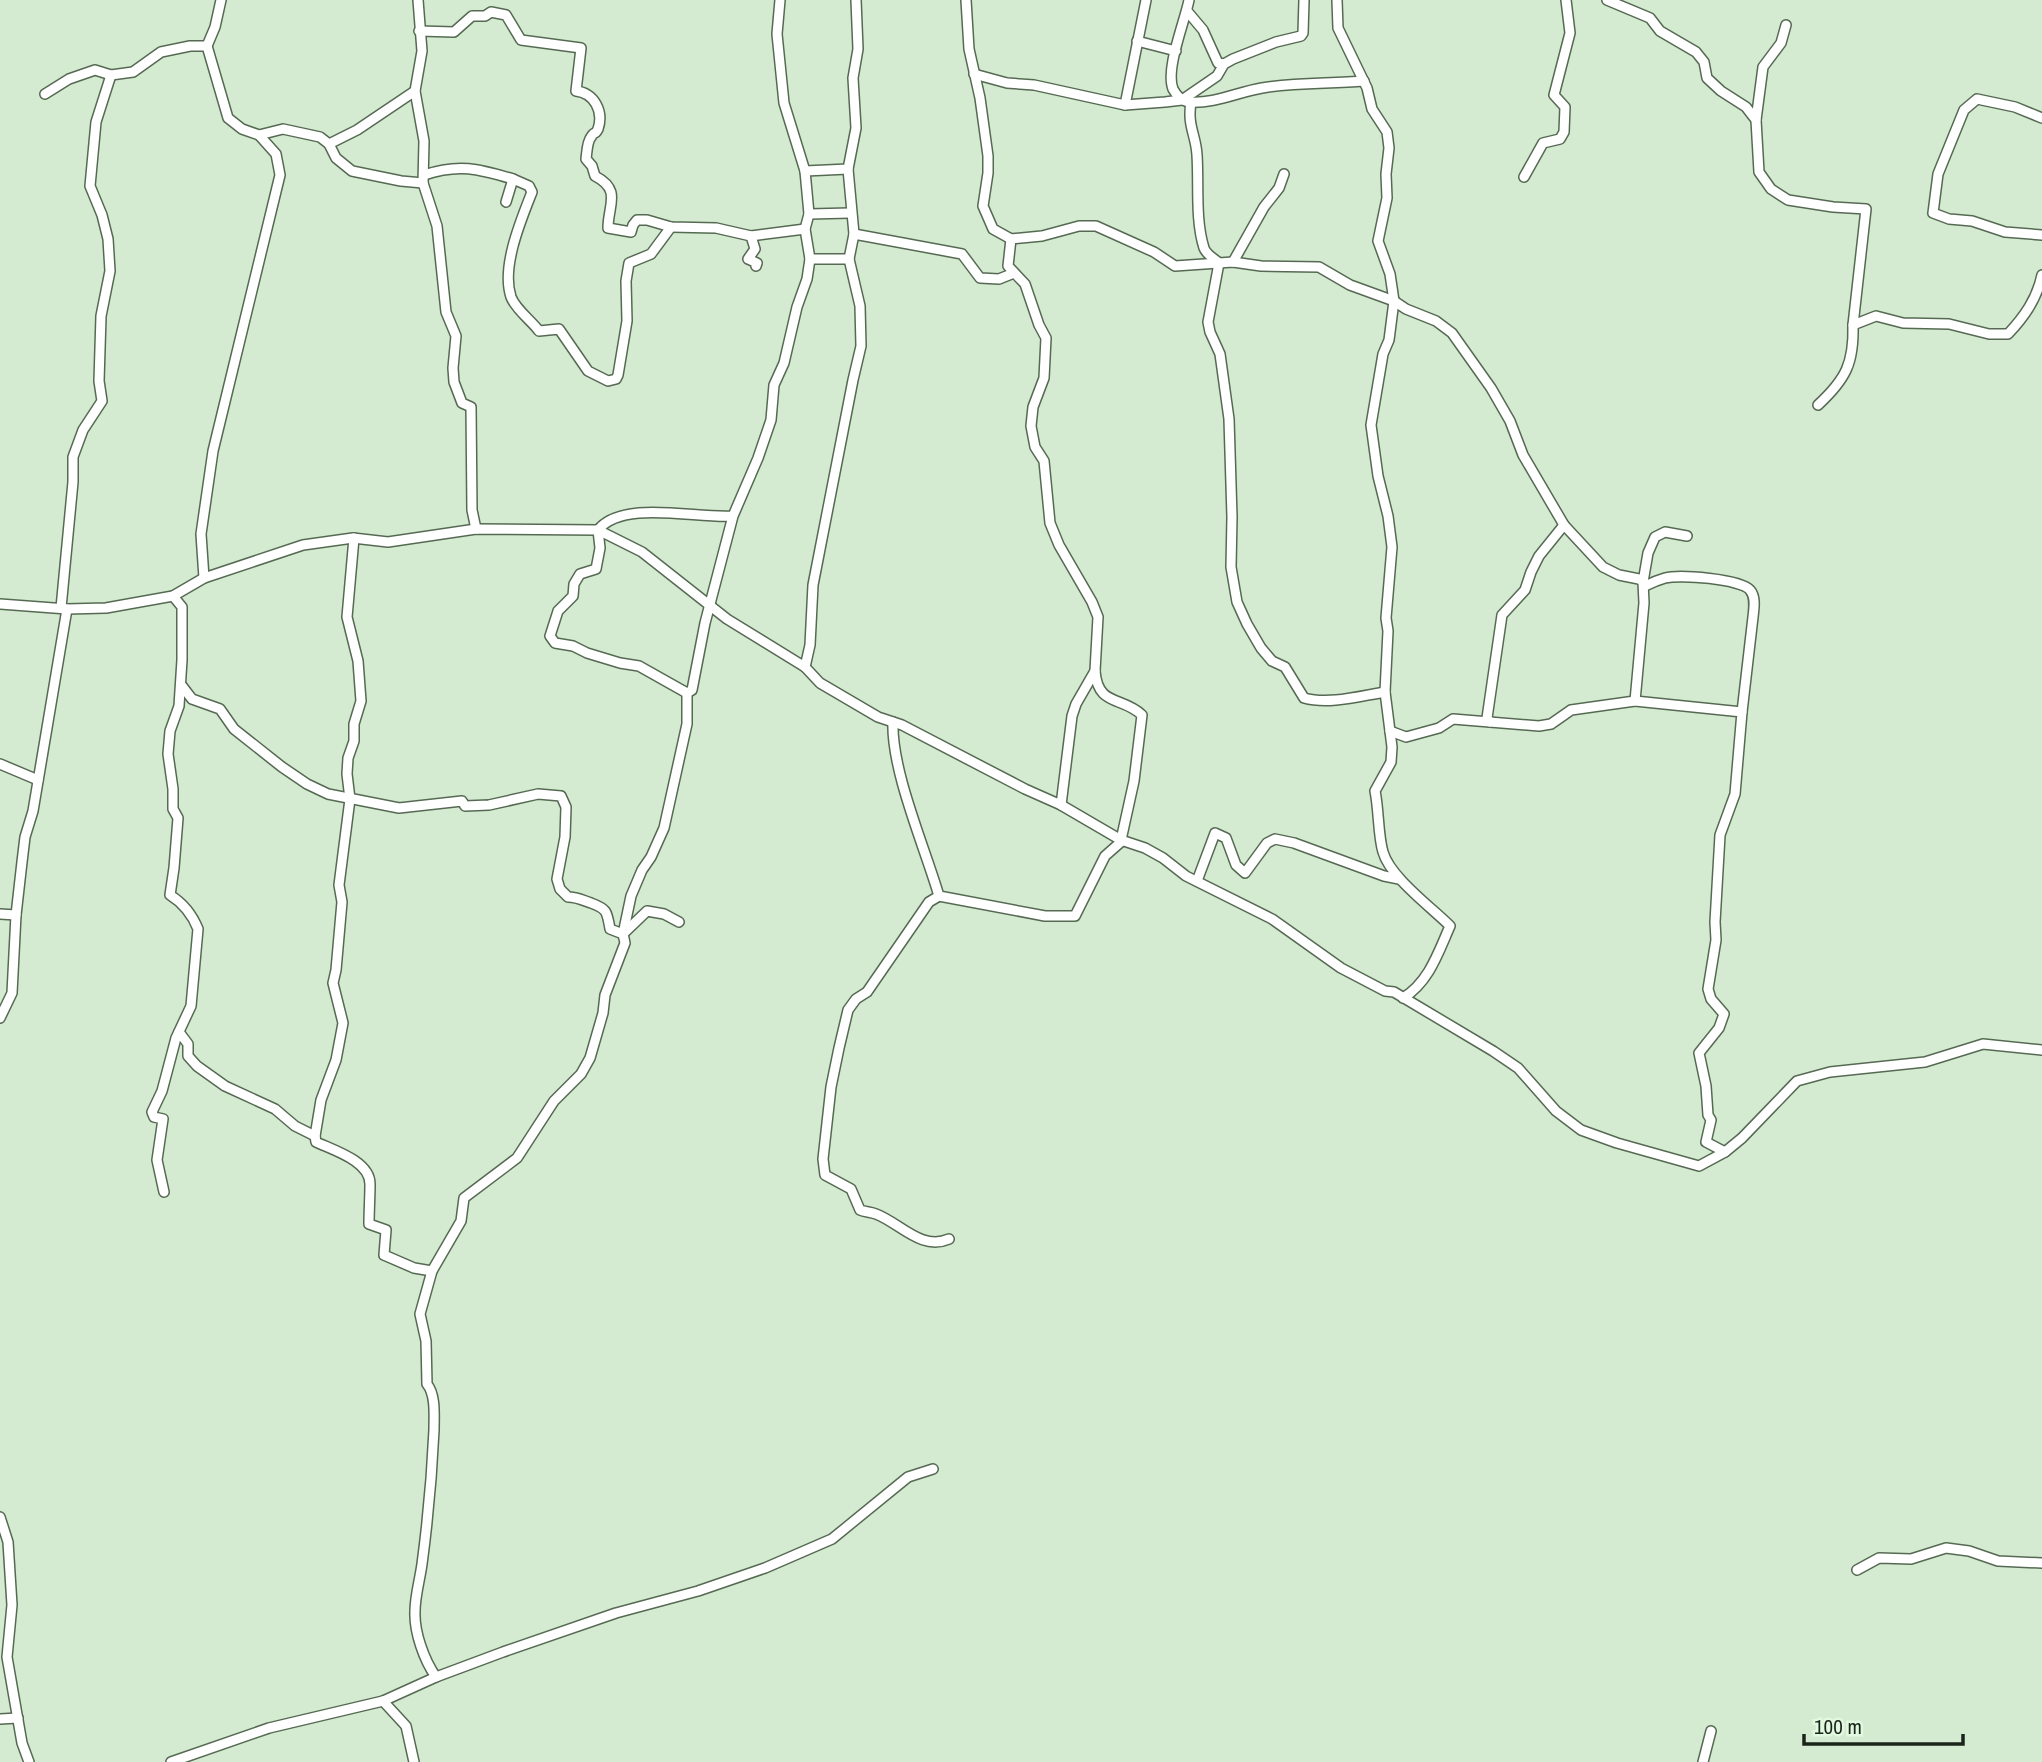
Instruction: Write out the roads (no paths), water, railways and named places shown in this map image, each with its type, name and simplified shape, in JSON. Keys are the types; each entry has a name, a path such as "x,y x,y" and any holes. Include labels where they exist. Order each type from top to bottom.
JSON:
{"street":[{"path":"204,578 201,534 213,451 280,175 276,154 259,135 242,129 228,118 207,46 215,27 221,0"},
{"path":"418,0 422,51 415,91 424,141 424,179 437,226 446,312 456,336 454,382 462,403 471,407 472,510 476,529"},
{"path":"687,694 692,690 733,516 771,420 774,385 784,363 810,259 805,229 809,214 805,171 784,103 777,34 780,0"},
{"path":"805,667 810,645 813,585 862,346 860,306 849,259 854,234 848,169 856,128 853,78 858,49 856,0"},
{"path":"966,0 969,50 980,98 988,156 983,206 993,229 1011,239 1042,236 1079,226 1096,226 1154,252 1175,266 1233,262 1261,266 1319,267 1350,285 1394,301 1436,321 1452,332 1491,388 1510,421 1523,455 1564,524 1603,567 1644,584 1667,577 1695,578 1732,583 1750,590 1754,602 1754,617 1735,794 1720,835 1716,940 1708,989 1711,999 1724,1014 1719,1028 1699,1053 1711,1120 1706,1142 1725,1152"},
{"path":"1125,105 1146,0"},
{"path":"1189,0 1171,74 1173,88 1186,101 1191,134 1197,151 1201,237 1205,252 1219,263"},
{"path":"1186,101 1217,76 1224,64 1253,50 1301,36 1304,0"},
{"path":"1337,0 1338,28 1364,81 1372,109 1387,132 1389,148 1387,198 1378,241 1390,274 1394,301 1389,340 1383,354 1371,425 1392,547 1386,618 1388,631 1385,692 1391,762 1375,791 1380,812 1383,853 1395,874 1450,926 1431,970 1403,998"},
{"path":"1524,177 1543,144 1560,139 1564,132 1564,107 1554,94 1570,33 1566,0"},
{"path":"1607,0 1650,18 1660,31 1696,52 1704,62 1707,78 1746,107 1756,120"},
{"path":"419,31 454,32 472,16 485,16 491,12 506,15 521,40 581,48 576,91 590,96 597,103 599,115 597,130 589,139 586,159 595,176 604,181 612,194 608,228 631,232 632,225 637,220 648,219 671,227 716,228 751,236 805,229"},
{"path":"1187,12 1203,30 1219,63 1224,64"},
{"path":"1786,25 1781,43 1763,67 1756,120 1759,172 1771,189 1788,200 1866,209 1850,367 1818,405"},
{"path":"1137,41 1176,51"},
{"path":"45,94 60,83 95,71 111,75 133,72 161,52 190,46 207,46"},
{"path":"974,74 1007,83 1034,85 1125,105 1219,100 1263,87 1364,81"},
{"path":"1,1014 12,993 16,915 25,837 33,811 64,609 73,457 83,430 102,401 99,381 101,316 110,271 108,239 90,186 96,122 111,75"},
{"path":"329,144 357,130 415,91"},
{"path":"2042,118 2003,104 1977,99 1964,110 1938,174 1933,213 1949,219 1972,221 2005,232 2042,235"},
{"path":"259,135 283,129 320,137 329,144 336,158 352,171 401,181 424,179 449,167 467,168 530,186 532,192 508,268 511,297 539,331 559,329 588,371 608,381 616,379 618,374 627,321 626,281 629,263 651,254 671,227"},
{"path":"805,171 848,169"},
{"path":"1233,262 1264,207 1279,188 1284,174"},
{"path":"506,202 513,179"},
{"path":"809,214 850,212"},
{"path":"854,234 962,254 980,278 999,279 1014,273"},
{"path":"751,236 755,250 748,259 754,260 756,266"},
{"path":"949,1239 940,1243 927,1241 909,1234 876,1214 860,1210 851,1189 825,1175 823,1159 831,1087 848,1010 856,999 867,992 929,902 939,896 1045,916 1075,916 1105,856 1121,841 1134,781 1142,715 1132,706 1109,700 1100,691 1095,671 1098,617 1050,523 1044,461 1035,447 1031,426 1033,407 1044,379 1046,338 1025,284 1008,266 1011,239"},
{"path":"810,259 849,259"},
{"path":"1219,263 1208,322 1220,354 1229,419 1231,567 1237,602 1261,648 1272,661 1285,667 1304,698 1313,701 1343,699 1385,692"},
{"path":"1853,325 1876,316 1902,323 1949,324 1989,334 2008,334 2034,301 2042,275"},
{"path":"598,530 611,519 645,514 733,516"},
{"path":"1490,722 1487,718 1502,615 1525,590 1539,556 1564,524"},
{"path":"0,604 64,609 106,608 173,596 204,578 303,545 354,538 388,542 476,529 598,530 642,552 727,619 805,667 820,683 878,717 1061,805 1121,841 1145,848 1186,876 1262,914 1342,968 1385,991 1394,992 1493,1051 1518,1068 1556,1111 1581,1130 1699,1166 1725,1152 1742,1138 1797,1081 1830,1072 1925,1062 1983,1044 2042,1050"},
{"path":"598,530 600,548 596,569 580,574 573,584 573,596 558,611 550,636 555,643 639,666 687,694"},
{"path":"1635,701 1648,553 1655,537 1665,532 1687,536"},
{"path":"354,538 347,617 358,661 360,701 354,724 354,741 348,758 350,799 339,886 342,902 333,983 343,1023 336,1060 321,1100 315,1136 316,1142 335,1148 341,1154 354,1159 368,1175 369,1224 386,1230 384,1255 414,1268 432,1270"},
{"path":"164,1192 157,1160 163,1119 154,1117 152,1112 162,1091 179,1032 191,1006 198,929 194,919 180,902 170,895 177,818 173,809 168,754 170,731 179,706 182,686 182,607 173,596"},
{"path":"1061,805 1072,716 1095,671"},
{"path":"182,686 192,699 220,709 234,729 307,784 328,794 399,808 462,801 465,806 489,805 538,794 561,796 566,807 564,848 557,879 560,889 568,897 577,897 602,906 607,913 610,929 623,934"},
{"path":"436,1677 429,1667 418,1634 415,1611 433,1471 434,1418 431,1389 427,1384 426,1341 420,1314 432,1270 461,1221 464,1198 517,1158 554,1101 581,1074 590,1058 603,1013 605,995 625,943 623,934 631,896 664,828 687,724 687,694"},
{"path":"1390,731 1406,737 1439,728 1453,719 1539,726 1551,724 1571,710 1635,701 1742,712"},
{"path":"893,722 897,758 907,797 939,896"},
{"path":"0,764 38,780"},
{"path":"1197,881 1215,833 1226,838 1236,865 1245,873 1267,843 1275,839 1294,843 1384,876 1401,879"},
{"path":"623,934 647,911 664,914 679,922"},
{"path":"0,914 16,915"},
{"path":"179,1032 188,1044 188,1056 197,1066 225,1086 275,1109 295,1126 315,1136"},
{"path":"172,1762 269,1728 383,1701 436,1677 616,1613 698,1591 765,1568 832,1539 908,1477 933,1469"},
{"path":"0,1517 8,1542 12,1605 7,1657 29,1762"},
{"path":"1857,1570 1879,1558 1911,1559 1947,1548 1969,1551 1998,1561 2042,1563"},
{"path":"383,1701 405,1726 414,1762"},
{"path":"0,1719 18,1718"},
{"path":"1703,1762 1712,1731"}]}
